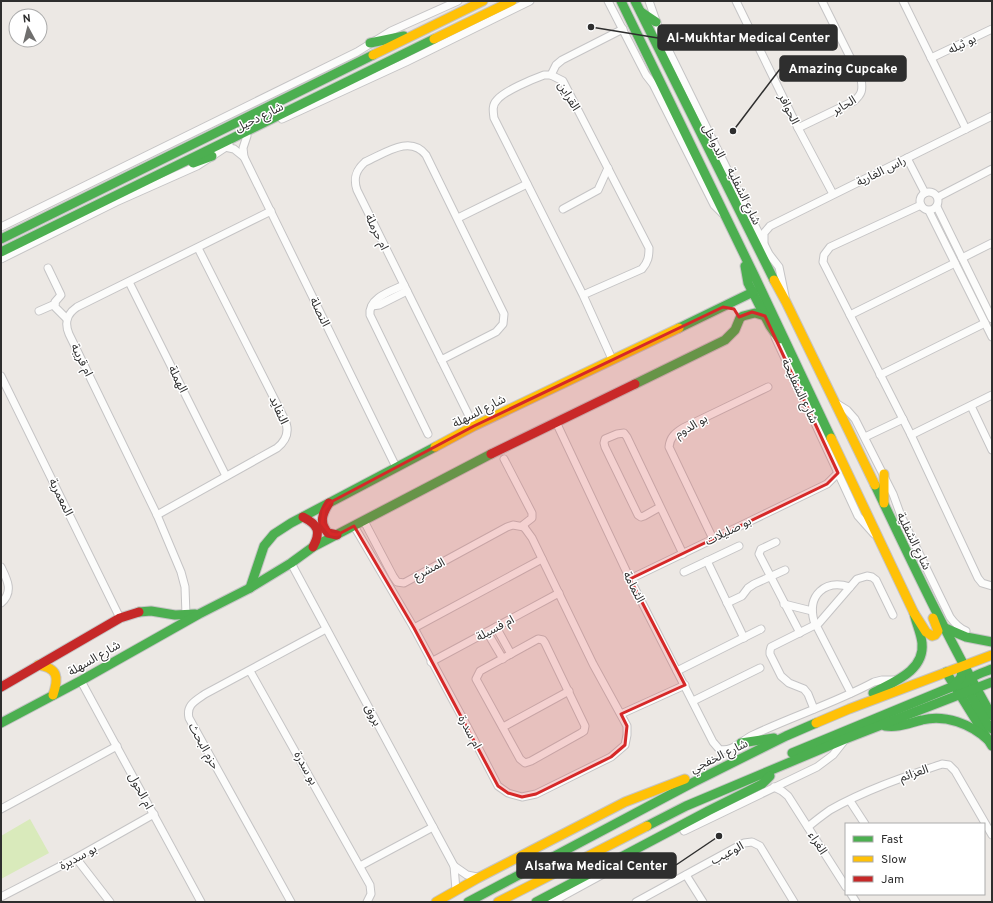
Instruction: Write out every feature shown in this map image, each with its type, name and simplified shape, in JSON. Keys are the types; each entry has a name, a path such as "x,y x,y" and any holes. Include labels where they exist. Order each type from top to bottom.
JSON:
{"main road":[{"name":"شارع دحيل","path":"1,239 483,1"},
{"name":"شارع دحيل","path":"1,252 512,1"},
{"name":"شارع الشفلية","path":"635,1 767,269 786,302 884,507 963,666"},
{"path":"621,2 773,315 914,613 926,632 932,636 938,633 937,627 919,590 918,576"},
{"path":"640,12 656,22"},
{"path":"460,35 476,19"},
{"path":"370,43 419,32"},
{"path":"643,47 653,84"},
{"path":"137,184 212,156"},
{"path":"735,236 746,268 748,283 770,326 784,345 798,370"},
{"name":"شارع السهلة","path":"250,588 264,546 274,534 329,502 474,426 753,292"},
{"path":"723,307 734,309 740,318 752,312 765,316"},
{"name":"شارع السهلة","path":"1,723 199,614 250,588 292,563 313,547 337,536 499,450 725,340 739,326 740,318"},
{"path":"884,474 884,507"},
{"path":"329,502 323,514 322,523 328,533 337,536"},
{"path":"303,517 310,520 318,528 318,536 313,547"},
{"name":"شارع السهلة","path":"1,686 120,618 133,613 145,611 186,615 199,614"},
{"path":"849,710 911,671 918,661 922,651 922,644 914,613"},
{"path":"944,628 966,637 992,642"},
{"name":"شارع الخفجي","path":"468,902 710,774 786,736 992,655"},
{"path":"38,665 49,667 55,671 57,681 53,695"},
{"path":"963,666 965,684 992,730"},
{"path":"498,902 686,806 712,790 814,742 965,684 992,669"},
{"path":"946,672 954,674 965,684 992,716"},
{"path":"965,684 992,682"},
{"path":"686,806 780,768 845,739 960,695 965,684"},
{"path":"960,695 990,743"},
{"path":"881,725 898,727 924,719 940,718 971,726 980,732 990,743"},
{"path":"741,743 786,736"},
{"path":"536,902 762,784 780,768"},
{"path":"436,902 478,878 625,802 680,780 710,774"}],"street":[{"name":"شارع دحيل","path":"1,227 357,52 391,31 458,1"},
{"name":"شارع دحيل","path":"1,259 116,202 197,166 225,147 247,136 530,1"},
{"path":"608,1 646,75 653,84 714,205 724,214"},
{"name":"الدواخل","path":"649,1 661,35 769,254 779,267 786,302"},
{"name":"الحوافر","path":"736,1 798,128 833,194"},
{"name":"الحاير","path":"798,128 854,101 863,90 861,79 822,1"},
{"path":"903,1 966,129"},
{"path":"551,75 556,65 562,60 623,29"},
{"name":"بو ثيله","path":"931,58 992,29"},
{"name":"القراين","path":"583,295 642,269 647,264 649,248 563,81 551,75 544,75 503,95 496,100 493,111 494,118 583,295 612,359"},
{"name":"راس الغارية","path":"770,226 992,116"},
{"path":"244,157 243,148 247,136"},
{"name":"ام حرملة","path":"458,218 426,155 419,148 403,145 365,162 360,166 355,178 357,190 474,426"},
{"path":"225,147 234,149 244,157"},
{"name":"النصلة","path":"244,157 396,467"},
{"path":"907,158 925,193"},
{"path":"563,209 598,190 608,168"},
{"path":"938,197 992,169"},
{"path":"441,360 496,332 500,328 504,319 502,309 458,218 527,184"},
{"path":"992,319 937,207 939,202 938,197 932,192 925,193 920,198 921,205 924,209 929,211 992,338"},
{"path":"921,205 833,245 825,252 823,259 824,266 911,435 978,578 982,583 992,586"},
{"path":"929,211 937,207"},
{"path":"55,304 56,308 67,319 69,314 77,307 271,211"},
{"path":"754,224 760,226 770,226"},
{"path":"764,242 764,233 770,226"},
{"path":"962,258 992,243"},
{"name":"النفايد","path":"157,515 281,444 287,434 288,429 284,418 198,248"},
{"path":"850,315 955,263"},
{"path":"39,311 55,304 61,295 48,268"},
{"name":"الهملة","path":"129,282 226,476"},
{"path":"405,288 379,304 372,306 370,312 371,318 428,434"},
{"name":"ام قريبة","path":"67,319 66,324 69,334 157,515 185,582 186,615"},
{"path":"880,375 985,323"},
{"name":"شارع الشفليحة","path":"770,326 838,473"},
{"name":"المعمرية","path":"1,376 120,618"},
{"name":"بو الدوم","path":"713,539 669,447 670,439 675,433 683,428 768,388"},
{"path":"911,435 992,395"},
{"path":"834,402 852,414 865,437 893,494 900,516 950,617 960,628 974,634 992,636"},
{"path":"971,406 992,450"},
{"path":"865,437 903,419"},
{"name":"الثمامة","path":"556,422 630,579 713,742 719,749"},
{"path":"660,506 644,516 638,516 605,447 604,443 606,439 617,434 624,433 628,437 683,554"},
{"path":"504,459 532,513 532,518 523,525 524,527"},
{"path":"838,473 852,500 858,516 879,540"},
{"name":"بو صليلات","path":"630,579 827,484 838,473"},
{"path":"827,484 839,483 844,486"},
{"name":"المشرع","path":"364,521 397,582 404,583 507,527 513,525 524,527"},
{"name":"ام سدرة","path":"354,526 388,587 414,628 498,786 513,795 522,797 536,794 611,756 626,745 627,735 627,726 594,664 529,533 524,527"},
{"path":"776,542 761,549 759,552 760,556 800,633"},
{"path":"684,572 739,546"},
{"path":"414,628 542,559"},
{"path":"707,561 744,638"},
{"name":"بروق","path":"292,563 454,866 456,890"},
{"path":"1,567 9,587 8,594 1,603"},
{"path":"727,603 742,596 751,586 785,570"},
{"path":"814,709 808,694 804,689 789,683 781,676 770,653 770,649 773,646 816,625 824,619 854,582 861,577 872,577 877,582 892,615"},
{"path":"388,587 397,582"},
{"path":"850,587 835,585 823,589 815,598 812,616 851,693"},
{"name":"ام فسيلة","path":"432,662 559,593"},
{"path":"784,604 812,611"},
{"path":"496,627 511,654"},
{"name":"حزم البحث","path":"291,902 191,722 188,714 190,706 194,701 326,629"},
{"path":"677,671 761,629"},
{"path":"487,632 503,659"},
{"path":"538,639 543,640 585,724 584,731 531,761 525,763 520,759 476,678 480,671 503,659 538,639"},
{"path":"693,701 760,668"},
{"name":"بو سدرة","path":"250,671 360,866 371,888 371,894 367,902"},
{"name":"شارع الخفجي","path":"719,749 726,750 753,735 878,681 886,679 895,680"},
{"name":"ام الحول","path":"81,680 201,902"},
{"path":"621,714 685,686"},
{"path":"503,727 569,691"},
{"path":"552,902 655,846 826,762 845,739"},
{"path":"1,809 117,746"},
{"name":"العزائم","path":"808,827 830,810 850,800 898,779 942,764 949,765 955,771 981,823"},
{"path":"790,800 789,787 791,779"},
{"name":"الغراء","path":"774,787 785,793 845,885"},
{"path":"850,800 864,823"},
{"name":"بو سديرة","path":"1,897 76,858 154,814"},
{"path":"360,866 433,827"},
{"name":"العزائم","path":"985,827 992,835"},
{"name":"الوعيب","path":"636,902 744,843 752,842 760,846 794,902"},
{"path":"76,858 110,902"},
{"path":"454,866 467,875 478,878"},
{"path":"686,875 703,902"}],"highlighted area":[{"path":"723,307 734,309 739,317 752,312 765,316 838,473 827,484 630,579 685,685 621,714 627,726 625,745 611,757 536,794 522,797 508,793 498,786 414,628 354,526 337,535 331,534 322,523 324,510 329,503 474,426"}],"green space":[{"path":"30,819 49,853 1,879 1,836"}],"traffic: fast":[{"path":"621,1 755,277 831,438"},
{"path":"635,1 774,280"},
{"path":"641,12 656,22"},
{"path":"370,43 404,36"},
{"path":"1,252 434,39"},
{"path":"1,239 373,55"},
{"path":"193,163 212,156"},
{"path":"745,266 748,283 770,326 779,339"},
{"path":"679,328 753,292"},
{"path":"635,384 725,340 735,330 740,318 743,316 755,313 765,316"},
{"path":"250,588 264,546 274,534 291,523 435,447"},
{"path":"1,723 82,680 199,614 250,588 291,563 313,547 491,454"},
{"path":"875,485 946,631 992,716"},
{"path":"139,612 151,611 175,615 195,614"},
{"path":"873,693 898,680 913,668 918,661 922,653 922,643 914,613"},
{"path":"945,628 966,637 992,642"},
{"path":"792,753 954,686 961,677 963,665"},
{"path":"960,691 969,679 992,669"},
{"path":"946,672 992,746"},
{"path":"647,826 686,806 845,739 992,682"},
{"path":"964,684 988,725 992,729"},
{"path":"885,726 899,726 931,718 949,719 974,729 988,740"},
{"path":"468,902 694,782 786,736 816,723"},
{"path":"741,743 774,738"},
{"path":"536,902 762,784 770,776"}],"traffic: slow":[{"path":"373,55 483,1"},
{"path":"434,39 512,1"},
{"path":"774,280 875,485"},
{"path":"435,447 474,426 679,328"},
{"path":"831,438 914,613 926,632 932,636 938,631 933,618"},
{"path":"884,474 884,503"},
{"path":"816,723 992,655"},
{"path":"38,665 50,668 55,674 56,683 53,695"},
{"path":"436,902 478,878 625,802 685,779"},
{"path":"498,902 647,826"}],"traffic: jam":[{"path":"491,454 635,384"},
{"path":"329,503 322,518 323,526 328,533 337,535"},
{"path":"303,517 312,523 317,529 318,533 313,547"},
{"path":"1,687 120,618 139,612"}],"place":[{"name":"Al-Mukhtar Medical Center","path":"591,27"},
{"name":"Amazing Cupcake","path":"733,131"},
{"name":"Alsafwa Medical Center","path":"719,836"}]}
